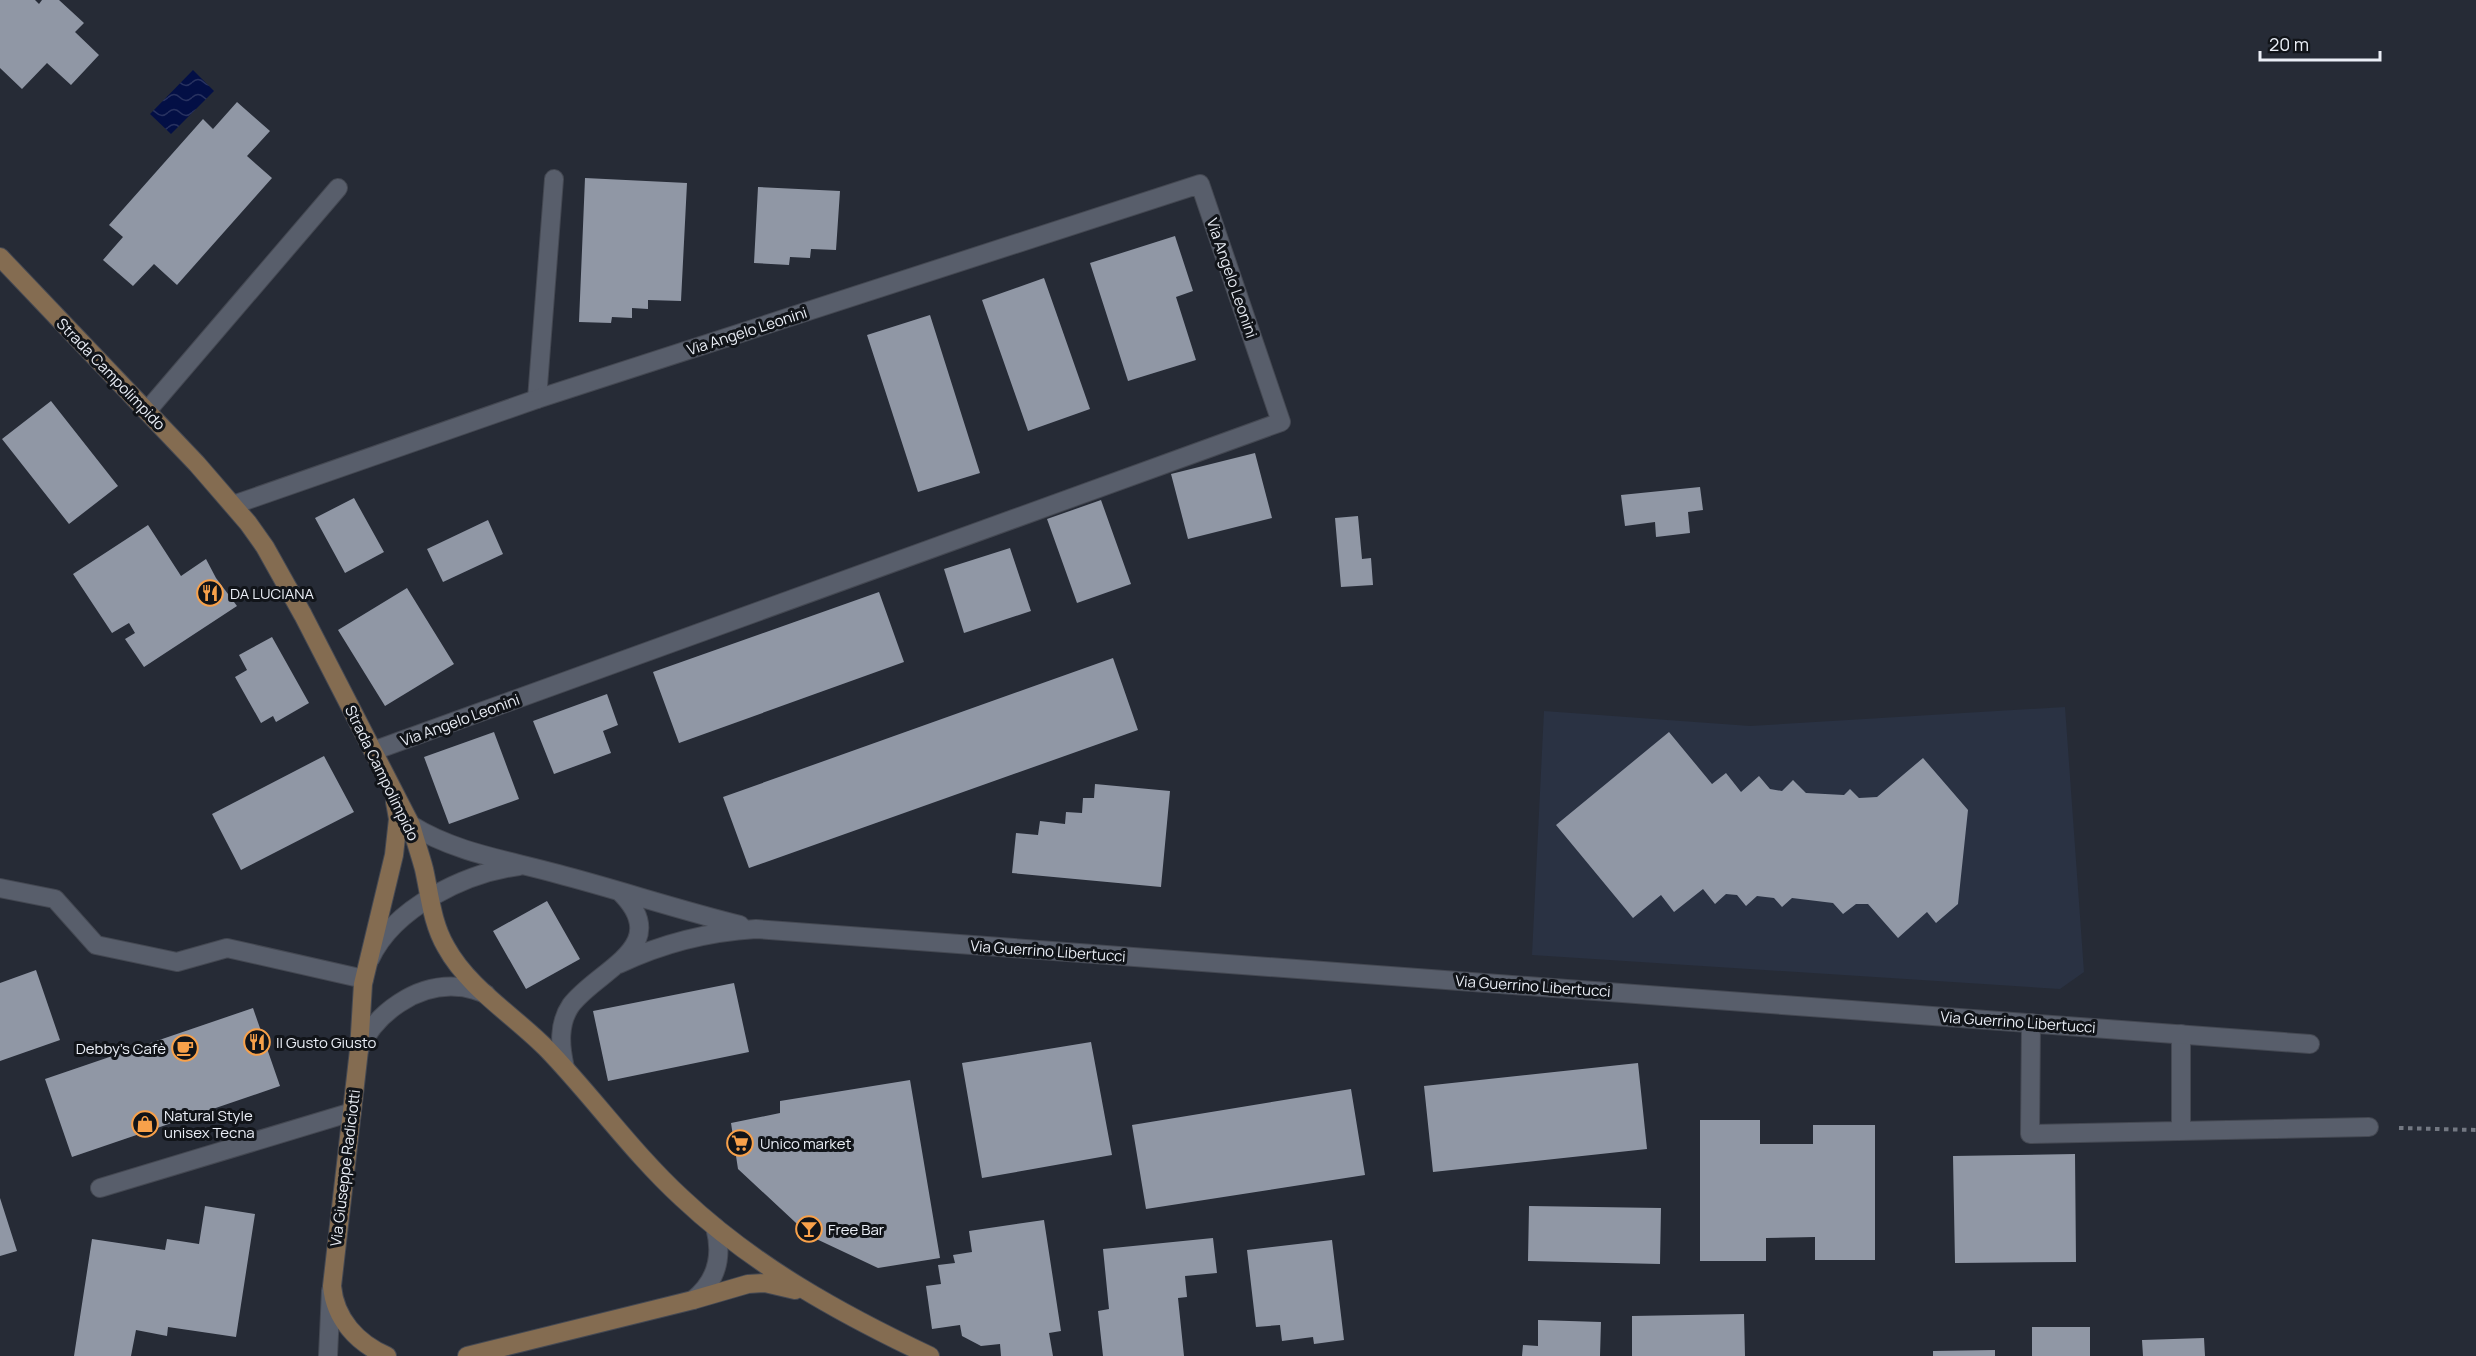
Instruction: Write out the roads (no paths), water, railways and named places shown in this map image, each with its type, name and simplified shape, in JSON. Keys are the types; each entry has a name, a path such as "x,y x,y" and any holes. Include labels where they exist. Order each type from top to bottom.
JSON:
{"street":[{"path":"537,399 554,178"},
{"name":"Via Angelo Leonini","path":"233,505 537,399 1200,184 1281,422 373,751"},
{"path":"147,411 338,188"},
{"name":"Strada Campolimpido","path":"0,257 147,411 233,505 259,539 279,572 411,825 420,853 435,922 447,949 463,971 565,1068 650,1166 715,1227 811,1294 930,1356"},
{"name":"Via Giuseppe Radiciotti","path":"328,1356 332,1286 366,973 397,835 397,809 393,792"},
{"name":"Via Guerrino Libertucci","path":"411,825 434,839 458,848 756,929"},
{"name":"Via Guerrino Libertucci","path":"430,899 486,873 527,865"},
{"path":"0,888 55,899 96,945 177,962 227,948 366,973"},
{"name":"Via Guerrino Libertucci","path":"565,1068 560,1049 561,1032 571,1006 619,964 631,949 638,933 638,917 632,904 618,890"},
{"name":"Via Giuseppe Radiciotti","path":"366,973 375,949 388,932 413,908 430,899"},
{"name":"Via Guerrino Libertucci","path":"619,964 645,952 701,935 756,929 2310,1044"},
{"name":"Via Giuseppe Radiciotti","path":"359,1050 373,1024 403,1000 425,991 444,987 460,987 486,994"},
{"path":"2031,1023 2030,1134 2369,1128"},
{"path":"2181,1034 2181,1131"},
{"path":"100,1188 352,1113"},
{"path":"693,1300 704,1292 714,1275 719,1244 715,1227"},
{"path":"467,1356 693,1300 747,1284 780,1285 811,1294"},
{"name":"Via Giuseppe Radiciotti","path":"332,1286 333,1300 351,1331 366,1345 387,1356"}],"water":[{"path":"193,70 214,91 171,134 150,114"}],"place":[{"name":"DA LUCIANA","path":"210,593"},
{"name":"Il Gusto Giusto","path":"257,1042"},
{"name":"Debby's Cafè","path":"185,1048"},
{"name":"Natural Style unisex Tecna","path":"145,1124"},
{"name":"Unico market","path":"740,1143"},
{"name":"Free Bar","path":"809,1229"}]}
